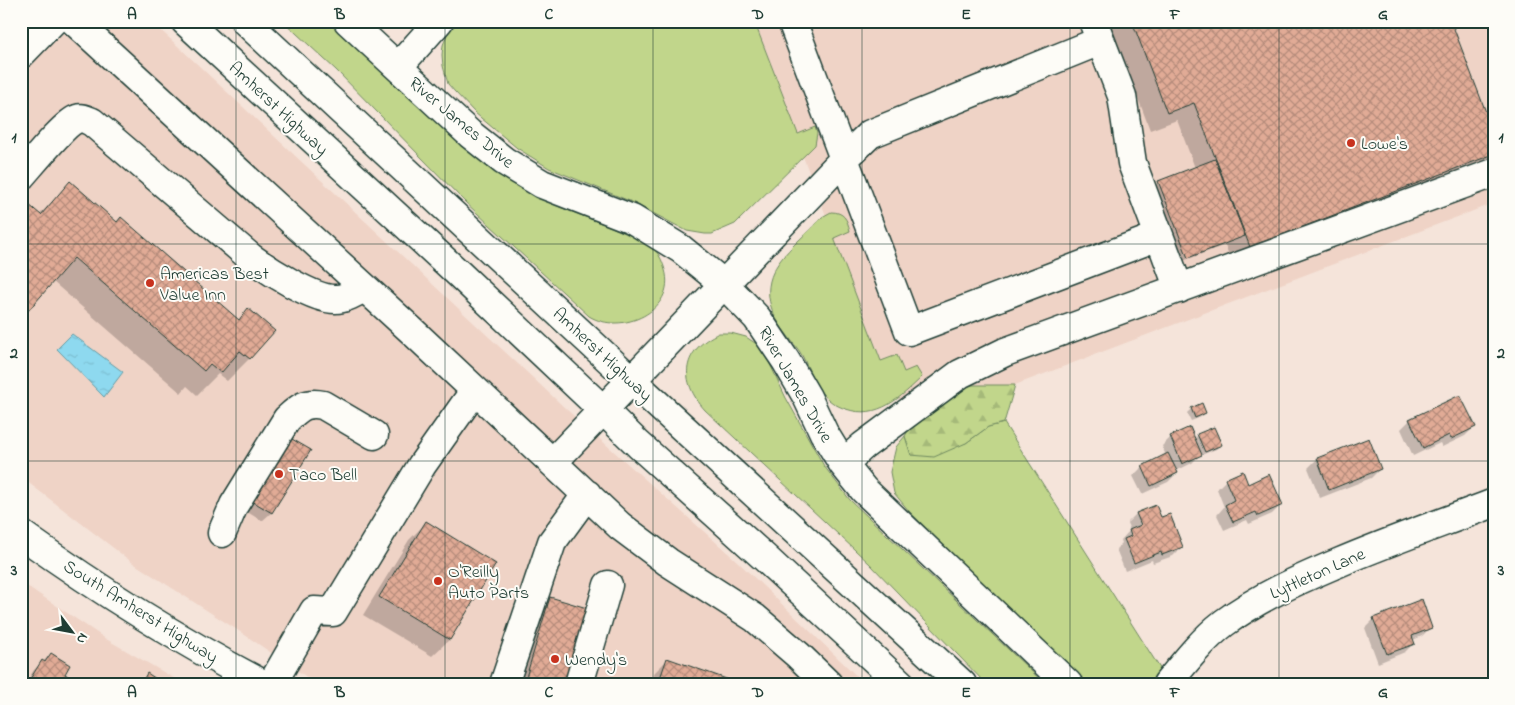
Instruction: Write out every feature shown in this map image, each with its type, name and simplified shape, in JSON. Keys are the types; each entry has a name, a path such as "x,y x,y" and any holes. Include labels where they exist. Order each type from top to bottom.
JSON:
{"main road":[{"path":"21,54 53,21"},
{"path":"74,21 620,526 668,562 755,618 828,684"},
{"name":"Amherst Highway","path":"185,21 458,273 639,444 901,684"},
{"name":"Amherst Highway","path":"245,21 631,380 962,684"},
{"name":"River James Drive","path":"348,21 470,134 504,161 542,184 632,219 681,249 724,284 757,318 786,361 807,397 824,433 843,464 864,490 1068,684"},
{"path":"398,67 439,21"},
{"path":"792,21 909,331 1158,236"},
{"path":"553,462 870,134 1096,31 1122,96 1132,164 1179,288"},
{"path":"21,176 63,130 76,119 84,118 92,122 250,257 276,276 326,299 338,299 364,288"},
{"path":"843,464 863,446 960,374 1005,352 1494,173"},
{"path":"262,683 314,611 333,612 422,465 475,390"},
{"path":"222,533 239,497 287,419 305,405 314,403 323,405 374,435"},
{"path":"504,684 552,542 587,494"},
{"name":"Lyttleton Lane","path":"1167,684 1187,659 1222,624 1253,603 1288,584 1377,546 1494,503"},
{"name":"South Amherst Highway","path":"21,534 152,622 262,683"},
{"path":"579,684 608,585"},
{"path":"514,684 528,638 524,624"}],"shaded area":[{"path":"21,21 151,21 565,408 737,561 865,684 317,684 133,563 21,477"},
{"path":"750,21 1494,21 1494,203 1015,385 965,385 913,422 878,365 834,246 825,213"},
{"path":"21,582 106,639 184,684 21,684"}],"green space":[{"path":"283,21 330,21 464,143 518,186 557,206 612,227 652,247 660,257 665,270 666,285 663,297 655,308 644,316 616,323 602,321 589,316 465,202 336,70"},
{"path":"458,21 754,21 798,134 815,127 817,133 815,145 735,224 712,234 687,231 632,202 549,168 517,148 475,113 448,84 443,66 443,45 447,35"},
{"path":"831,212 839,213 848,223 850,231 834,238 881,361 897,355 904,372 916,367 922,377 897,399 879,409 858,412 842,408 827,398 815,383 800,352 772,311 769,292 770,281 778,263 822,217"},
{"path":"719,333 731,333 746,337 758,345 769,362 786,398 824,466 850,500 1045,684 986,684 870,564 705,410 696,399 691,388 688,367 691,357 697,348"},
{"path":"965,385 1015,385 1004,423 988,427 966,443 934,457 911,455 905,436 913,422"},
{"path":"1004,423 1161,670 1154,684 1089,684 1012,613 909,511 894,493 890,472 896,447 905,436 911,455 966,443 988,427"}],"water":[{"path":"72,334 123,372 104,397 57,349"}],"building":[{"name":"Lowe's","path":"1132,21 1451,21 1494,133 1494,154 1250,247 1194,103 1167,113"},
{"path":"1215,159 1245,236 1188,258 1158,181"},
{"name":"Americas Best Value Inn","path":"70,181 117,222 121,217 239,320 248,308 275,331 250,359 240,351 221,373 210,364 204,371 74,258 21,319 21,211 28,204 41,215"},
{"path":"1460,395 1476,427 1451,439 1449,435 1423,448 1409,419"},
{"path":"1202,403 1206,413 1195,418 1191,408"},
{"path":"1190,427 1202,455 1182,464 1170,436"},
{"path":"1214,427 1222,445 1205,452 1197,434"},
{"name":"Taco Bell","path":"285,435 311,450 272,513 247,498"},
{"path":"1369,438 1381,469 1329,490 1317,458"},
{"path":"1168,453 1178,473 1151,486 1142,466"},
{"path":"1243,471 1248,484 1269,474 1283,505 1258,516 1256,512 1233,522 1225,505 1234,500 1225,479"},
{"path":"1156,505 1161,517 1170,514 1183,547 1162,555 1161,552 1134,563 1124,539 1131,536 1129,530 1141,525 1136,513"},
{"name":"O'Reilly Auto Parts","path":"426,521 496,564 450,640 379,597"},
{"name":"Wendy's","path":"550,597 587,608 580,632 585,634 570,684 524,684"},
{"path":"1422,599 1432,628 1412,636 1415,644 1387,654 1373,618"},
{"path":"51,653 70,665 65,674 68,676 63,684 27,684 42,660 45,662"},
{"path":"667,658 735,682 735,684 658,684"},
{"path":"147,673 164,684 141,684"}],"place":[{"name":"Lowe's","path":"1351,143"},
{"name":"Americas Best Value Inn","path":"150,283"},
{"name":"Taco Bell","path":"279,474"},
{"name":"O'Reilly Auto Parts","path":"438,581"},
{"name":"Wendy's","path":"555,659"}]}
